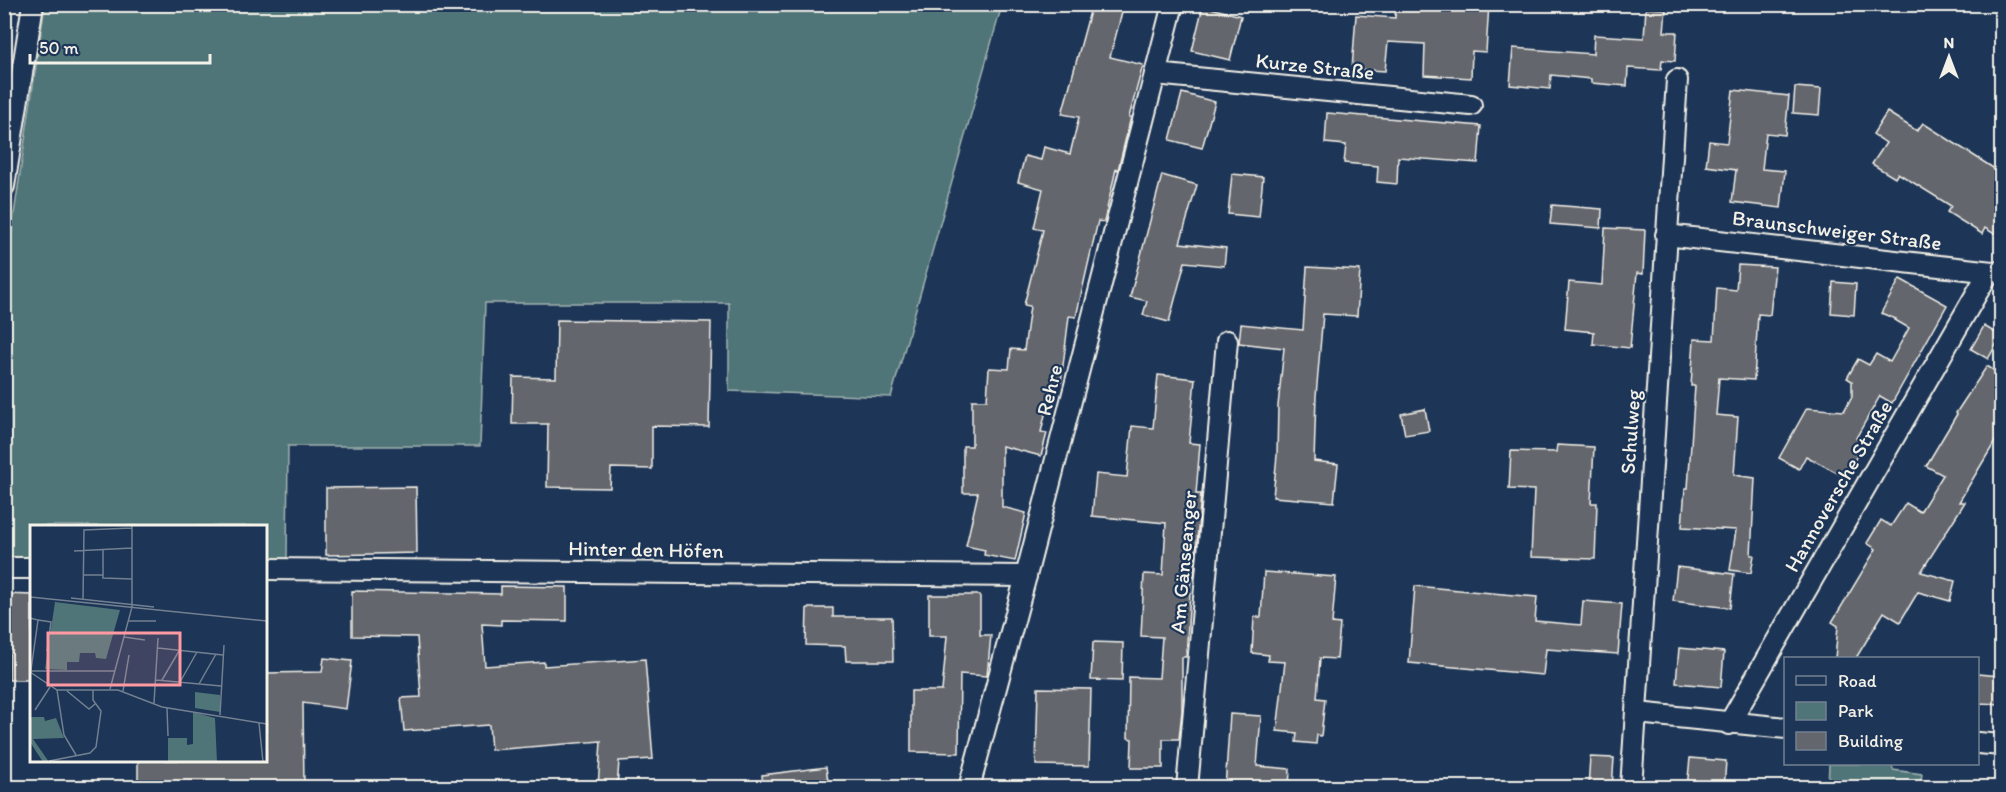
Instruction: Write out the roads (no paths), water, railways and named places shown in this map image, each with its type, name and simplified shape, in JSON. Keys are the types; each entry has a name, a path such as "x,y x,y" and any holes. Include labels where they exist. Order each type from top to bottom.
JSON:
{"street":[{"path":"4,186 33,4"},
{"name":"Rehre","path":"969,788 1173,4"},
{"name":"Kurze Straße","path":"1155,74 1471,105"},
{"name":"Schulweg","path":"1631,788 1677,80"},
{"name":"Braunschweiger Straße","path":"1666,235 1995,273"},
{"name":"Hannoversche Straße","path":"1729,724 1995,273"},
{"name":"Am Gänseanger","path":"1187,788 1227,341"},
{"path":"4,568 30,568"},
{"name":"Hinter den Höfen","path":"267,569 1026,576"},
{"path":"1636,713 1784,728"},
{"path":"1979,743 2001,745"}]}
